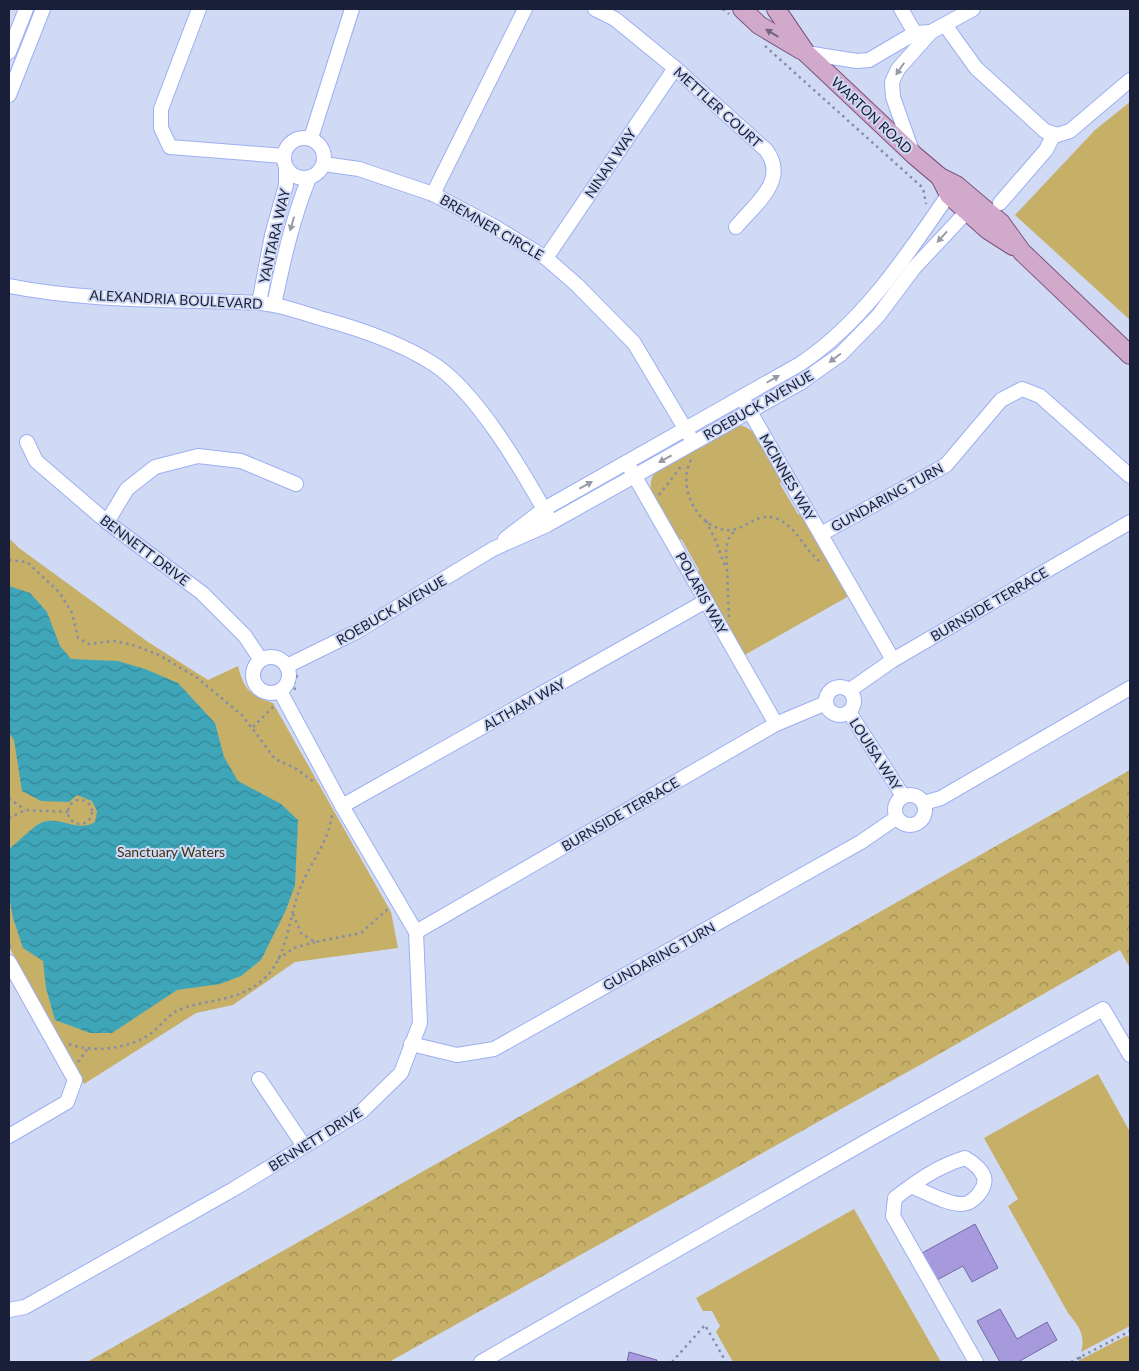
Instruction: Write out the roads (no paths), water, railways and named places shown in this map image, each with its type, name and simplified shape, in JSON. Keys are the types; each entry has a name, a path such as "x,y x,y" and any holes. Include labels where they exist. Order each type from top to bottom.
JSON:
{"main road":[{"name":"WARTON ROAD","path":"776,9 806,53 971,207 1001,223 1022,252 1130,355"},
{"name":"WARTON ROAD","path":"736,12 806,53"}],"street":[{"path":"26,9 11,46 29,46"},
{"path":"9,95 44,9"},
{"path":"198,9 161,109 161,128 170,147 285,162 297,177 309,178 316,175 324,164 322,147 311,138 294,140 288,145 285,162"},
{"path":"311,138 352,9"},
{"path":"433,194 525,9"},
{"name":"METTLER COURT","path":"595,9 615,19 675,68 766,150 774,160 776,170 773,184 736,227"},
{"path":"901,9 915,32"},
{"path":"914,155 893,97 892,82 898,69 932,32 973,9"},
{"path":"945,25 976,68 1045,131 1054,134 1070,131 1130,80"},
{"path":"806,53 857,61 869,60 915,32 932,32"},
{"name":"NINAN WAY","path":"546,258 675,68"},
{"path":"1000,203 1046,150 1054,134"},
{"name":"YANTARA WAY","path":"259,303 272,235 286,185 285,162"},
{"name":"BREMNER CIRCLE","path":"324,164 359,169 433,194 495,227 546,258 577,285 634,343 684,430 694,442"},
{"name":"YANTARA WAY","path":"274,306 296,208 309,178"},
{"name":"ROEBUCK AVENUE","path":"493,549 544,509 800,364 825,347 857,316 939,211 952,190"},
{"name":"ROEBUCK AVENUE","path":"287,666 356,632 493,549 551,522 800,383 840,354 878,316 916,267 971,207"},
{"path":"904,257 916,267"},
{"name":"ALEXANDRIA BOULEVARD","path":"9,286 127,298 259,303 350,327 403,346 434,364 464,390 506,448 551,522"},
{"path":"839,334 850,344"},
{"name":"GUNDARING TURN","path":"821,534 946,465 1001,400 1022,389 1040,396 1130,476"},
{"name":"MCINNES WAY","path":"741,398 893,660"},
{"name":"BENNETT DRIVE","path":"27,442 36,461 107,522 202,593 245,636 261,660"},
{"path":"107,522 127,490 155,467 198,456 241,461 296,484"},
{"name":"POLARIS WAY","path":"627,462 776,724"},
{"name":"BURNSIDE TERRACE","path":"416,932 776,724 826,703 829,693 836,688 850,690 893,660 1130,522"},
{"name":"ALTHAM WAY","path":"336,807 706,602"},
{"path":"272,657 279,658 287,666 289,678 282,695 270,693 257,686 253,674 255,667 261,660 272,657"},
{"path":"924,803 941,798 1130,688"},
{"path":"826,703 828,708 835,714 849,712 854,704 853,694 850,690"},
{"name":"BENNETT DRIVE","path":"9,1310 25,1307 232,1190 361,1112 401,1073 420,1023 416,932 336,807 282,695"},
{"name":"LOUISA WAY","path":"849,712 903,796"},
{"path":"914,795 924,803 925,814 918,824 908,826 896,818 894,808 903,796 914,795"},
{"name":"GUNDARING TURN","path":"411,1044 457,1055 494,1048 852,847 896,818"},
{"path":"9,1136 68,1102 75,1080 11,963"},
{"path":"481,1362 878,1134 1103,1009 1130,1055"},
{"path":"259,1079 304,1146"},
{"path":"911,1186 963,1204 975,1199 983,1187 984,1177 976,1165 965,1158 942,1165 911,1186 895,1198 893,1216 976,1362"}],"water":[{"name":"Sanctuary Waters","path":"9,586 30,593 47,612 60,646 71,659 118,661 145,669 178,683 215,723 224,757 238,781 281,804 298,820 295,885 286,910 261,960 241,976 220,984 177,990 112,1033 90,1033 55,1020 46,988 43,961 23,948 13,918 9,896 9,849 30,830 43,822 56,821 82,826 89,825 95,822 97,811 92,801 77,795 69,802 41,801 22,791 14,740 9,733"}]}
